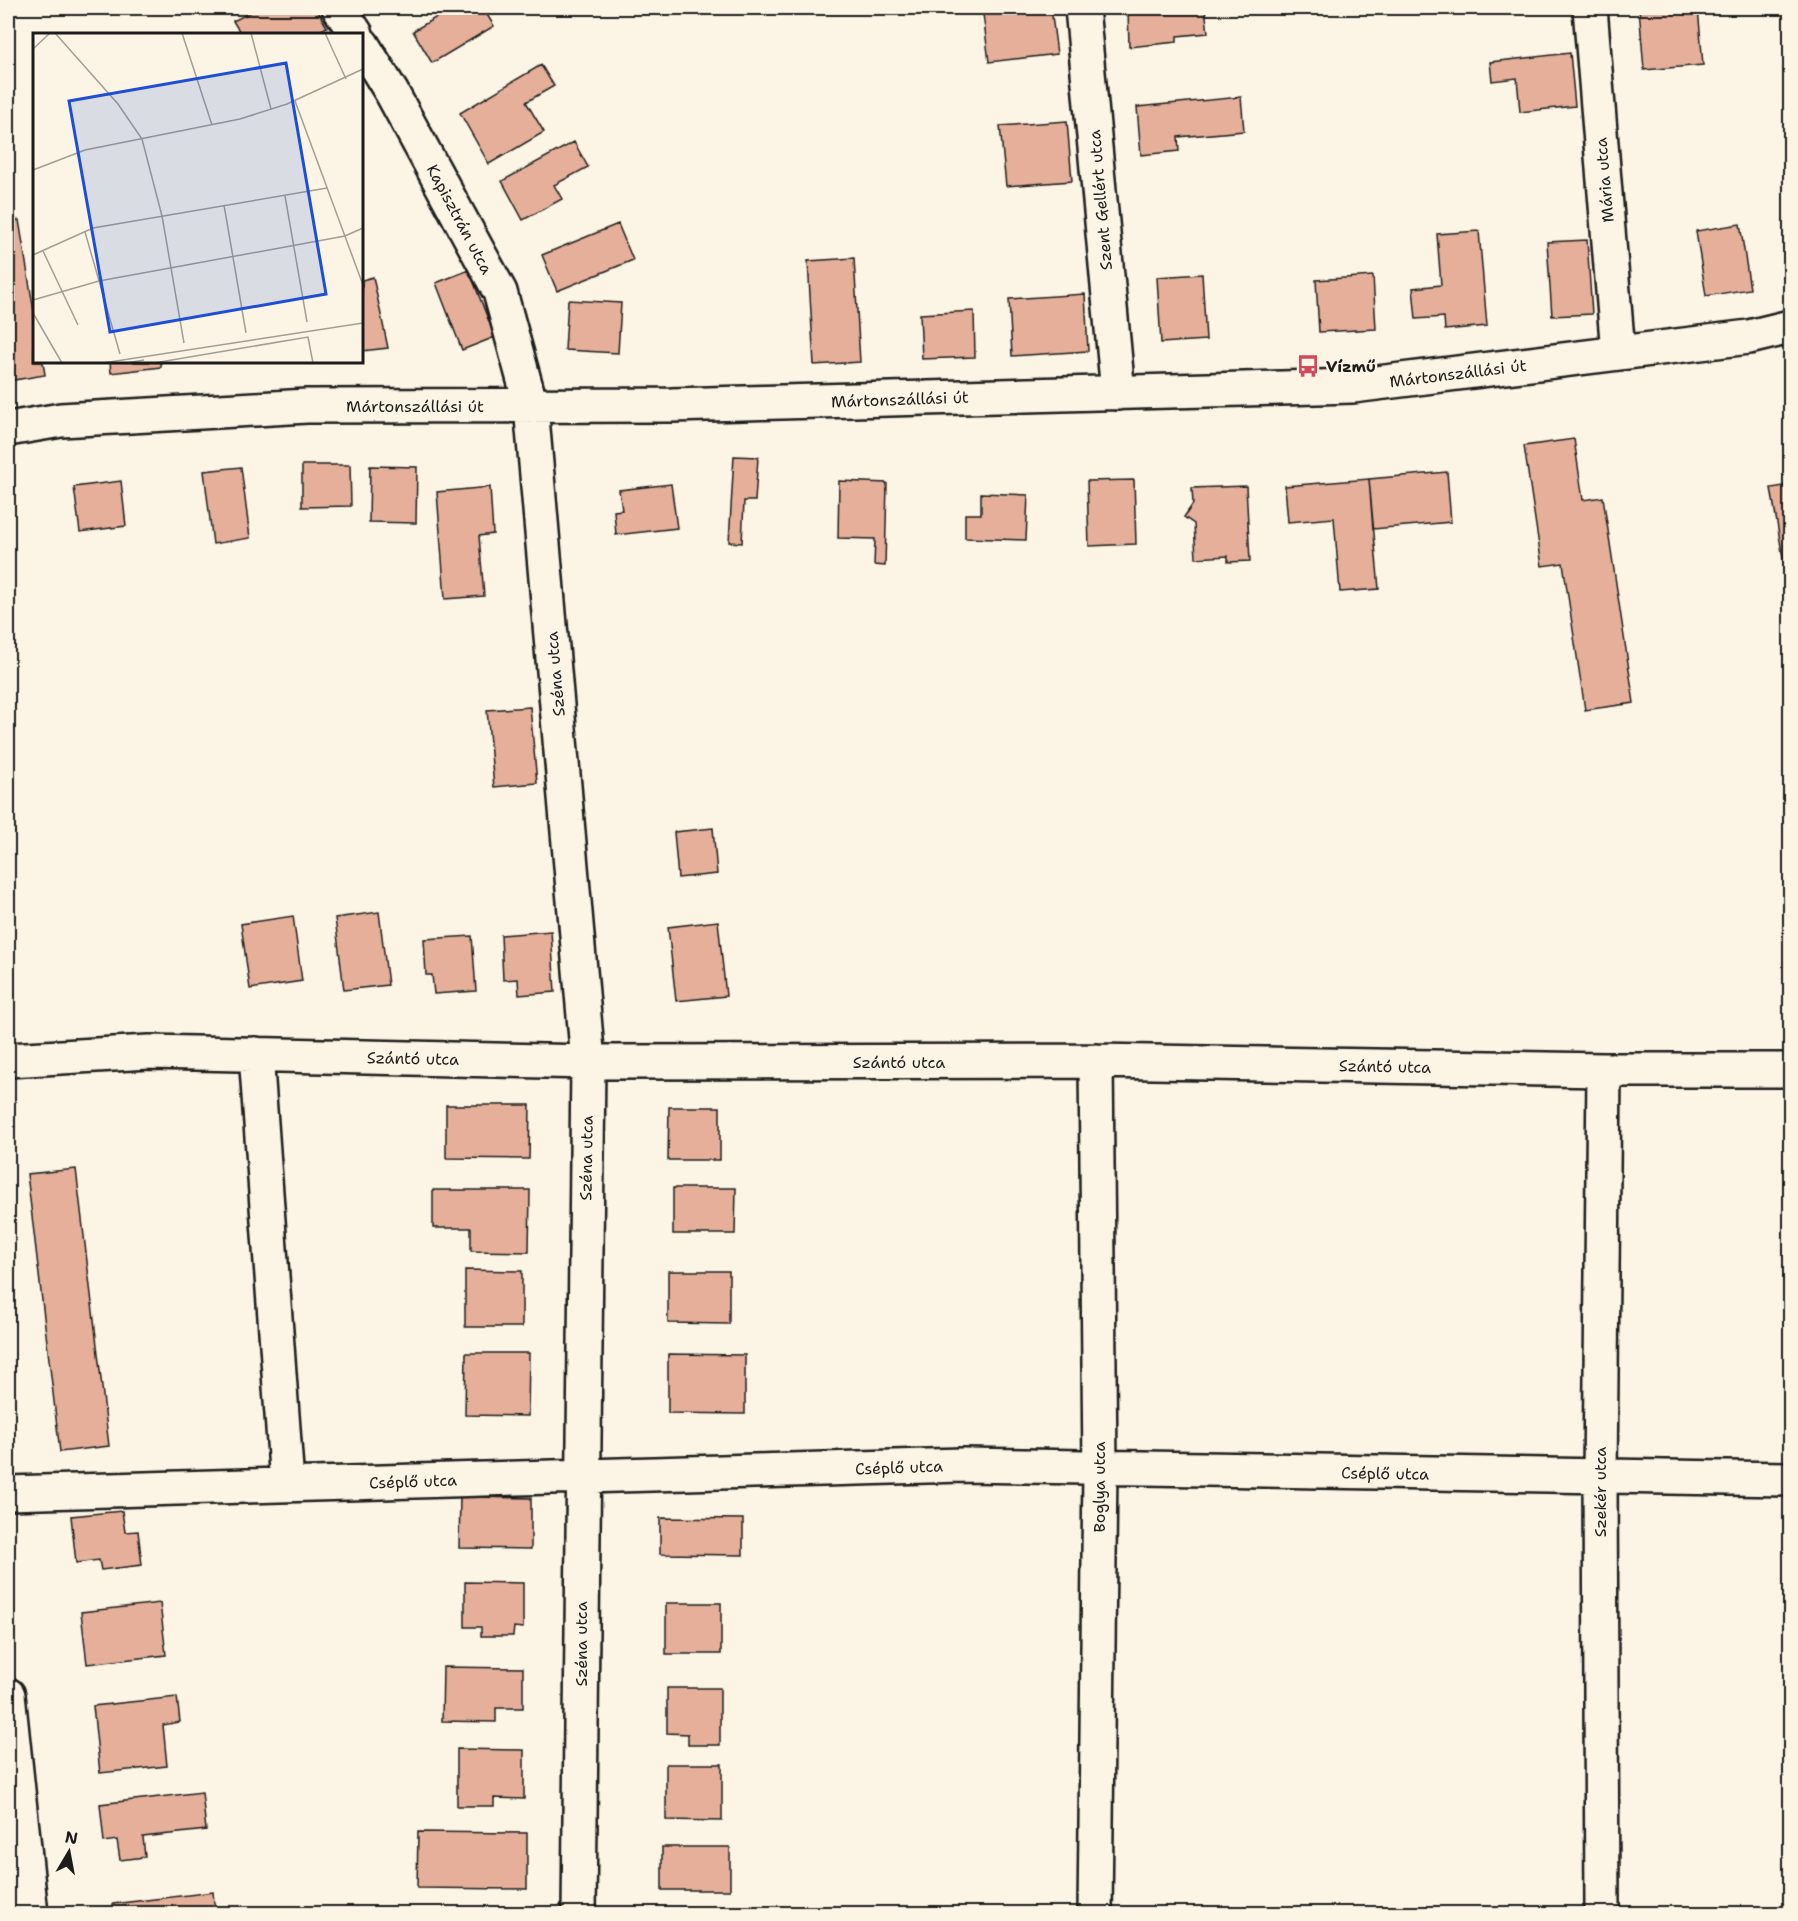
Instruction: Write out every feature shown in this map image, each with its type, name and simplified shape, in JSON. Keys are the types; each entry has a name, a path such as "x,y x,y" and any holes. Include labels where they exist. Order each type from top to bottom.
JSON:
{"street":[{"path":"339,8 355,33"},
{"name":"Szent Gellért utca","path":"1082,8 1118,393"},
{"name":"Mária utca","path":"1590,8 1618,353"},
{"name":"Kapisztrán utca","path":"363,46 392,93 500,292 531,406"},
{"name":"Mártonszállási út","path":"8,429 61,420 307,406 671,405 1353,386 1749,336 1791,327"},
{"name":"Széna utca","path":"531,406 588,1062 579,1914"},
{"name":"Szántó utca","path":"8,1060 149,1052 588,1062 1096,1061 1604,1070 1791,1070"},
{"path":"256,1054 287,1485"},
{"name":"Boglya utca","path":"1095,1914 1100,1468 1096,1061"},
{"name":"Szekér utca","path":"1602,1914 1600,1477 1604,1070"},
{"name":"Cséplő utca","path":"8,1493 962,1465 1791,1479"},
{"path":"8,1695 31,1914"}],"building":[{"path":"259,8 316,8 327,27 316,33 240,33 233,21"},
{"path":"452,8 483,8 494,26 432,63 413,31"},
{"path":"1051,8 1057,54 989,62 983,14"},
{"path":"1128,8 1205,8 1208,33 1177,36 1177,42 1129,47"},
{"path":"1639,8 1698,8 1703,65 1644,70"},
{"path":"1570,53 1575,106 1520,112 1517,78 1492,81 1490,62"},
{"path":"541,65 554,86 526,102 544,132 489,164 460,113"},
{"path":"1241,97 1244,131 1178,137 1179,151 1141,155 1137,107"},
{"path":"1067,121 1072,181 1006,186 1000,126"},
{"path":"574,142 588,167 554,185 562,199 523,220 502,181"},
{"path":"19,220 33,306 33,363 43,363 45,375 8,381 8,222"},
{"path":"618,224 633,260 557,291 542,255"},
{"path":"1740,224 1750,289 1706,296 1696,231"},
{"path":"1479,231 1487,326 1445,330 1444,317 1416,319 1413,288 1441,285 1437,234"},
{"path":"1587,240 1592,314 1552,316 1547,242"},
{"path":"854,258 860,362 814,365 808,261"},
{"path":"469,270 495,337 462,350 436,283"},
{"path":"1202,274 1206,340 1161,343 1157,277"},
{"path":"1373,276 1376,329 1319,332 1316,280"},
{"path":"373,277 388,348 363,351 363,280"},
{"path":"1085,294 1088,351 1012,356 1009,299"},
{"path":"568,300 621,303 618,353 565,350"},
{"path":"974,311 975,357 922,359 920,314"},
{"path":"110,363 161,363 161,367 111,373"},
{"path":"1574,439 1583,500 1603,497 1634,703 1585,710 1563,563 1542,566 1524,446"},
{"path":"734,456 758,457 755,501 744,501 742,543 729,542"},
{"path":"302,465 350,465 351,506 302,507"},
{"path":"370,466 417,467 416,523 369,522"},
{"path":"241,467 250,538 213,544 204,471"},
{"path":"1447,472 1451,522 1373,529 1369,479"},
{"path":"1369,479 1379,589 1340,592 1334,518 1288,522 1285,486"},
{"path":"1134,480 1136,544 1089,546 1087,481"},
{"path":"121,481 126,526 80,532 74,487"},
{"path":"839,481 887,483 885,566 874,565 875,539 838,538"},
{"path":"671,484 677,528 616,535 614,511 622,510 619,490"},
{"path":"1790,485 1790,599 1771,488"},
{"path":"1246,486 1250,561 1228,562 1228,556 1196,558 1194,524 1184,517 1193,504 1192,488"},
{"path":"490,487 493,534 479,536 484,596 445,599 437,492"},
{"path":"981,493 1028,495 1026,540 965,538 965,514 981,514"},
{"path":"530,707 537,783 494,787 487,710"},
{"path":"713,828 717,874 678,878 674,832"},
{"path":"379,912 388,985 344,990 335,918"},
{"path":"293,916 302,981 250,989 241,924"},
{"path":"718,921 726,996 676,1001 668,927"},
{"path":"551,931 555,992 519,995 518,979 503,980 501,935"},
{"path":"472,936 476,991 434,994 432,975 426,975 424,939"},
{"path":"446,1105 530,1105 529,1159 446,1158"},
{"path":"669,1107 720,1107 720,1160 668,1160"},
{"path":"76,1169 109,1446 60,1452 27,1174"},
{"path":"673,1188 736,1188 735,1234 673,1234"},
{"path":"433,1190 530,1190 529,1252 471,1251 471,1228 433,1228"},
{"path":"465,1270 522,1271 522,1327 465,1327"},
{"path":"668,1271 729,1271 729,1324 668,1323"},
{"path":"466,1353 529,1353 528,1416 465,1415"},
{"path":"668,1354 745,1355 745,1414 668,1413"},
{"path":"460,1497 531,1498 531,1549 459,1548"},
{"path":"122,1511 125,1532 138,1531 142,1565 101,1570 99,1560 76,1563 71,1516"},
{"path":"660,1518 743,1519 743,1555 660,1554"},
{"path":"465,1582 523,1583 523,1628 514,1627 513,1636 481,1636 481,1627 465,1627"},
{"path":"160,1603 166,1655 87,1664 81,1612"},
{"path":"666,1603 721,1603 721,1654 666,1654"},
{"path":"443,1667 523,1668 523,1708 496,1708 496,1722 442,1721"},
{"path":"667,1688 720,1688 720,1745 688,1745 688,1734 667,1733"},
{"path":"177,1697 180,1722 163,1725 167,1766 100,1773 93,1706"},
{"path":"457,1749 524,1750 524,1799 494,1798 494,1806 457,1806"},
{"path":"666,1764 722,1764 722,1821 666,1820"},
{"path":"202,1792 206,1830 143,1837 145,1857 120,1860 117,1840 104,1842 100,1804"},
{"path":"418,1832 527,1833 527,1889 417,1888"},
{"path":"662,1847 730,1847 730,1890 662,1890"},
{"path":"213,1892 215,1914 114,1914 113,1904"}],"place":[{"name":"Vízmű","path":"1308,366"}]}
